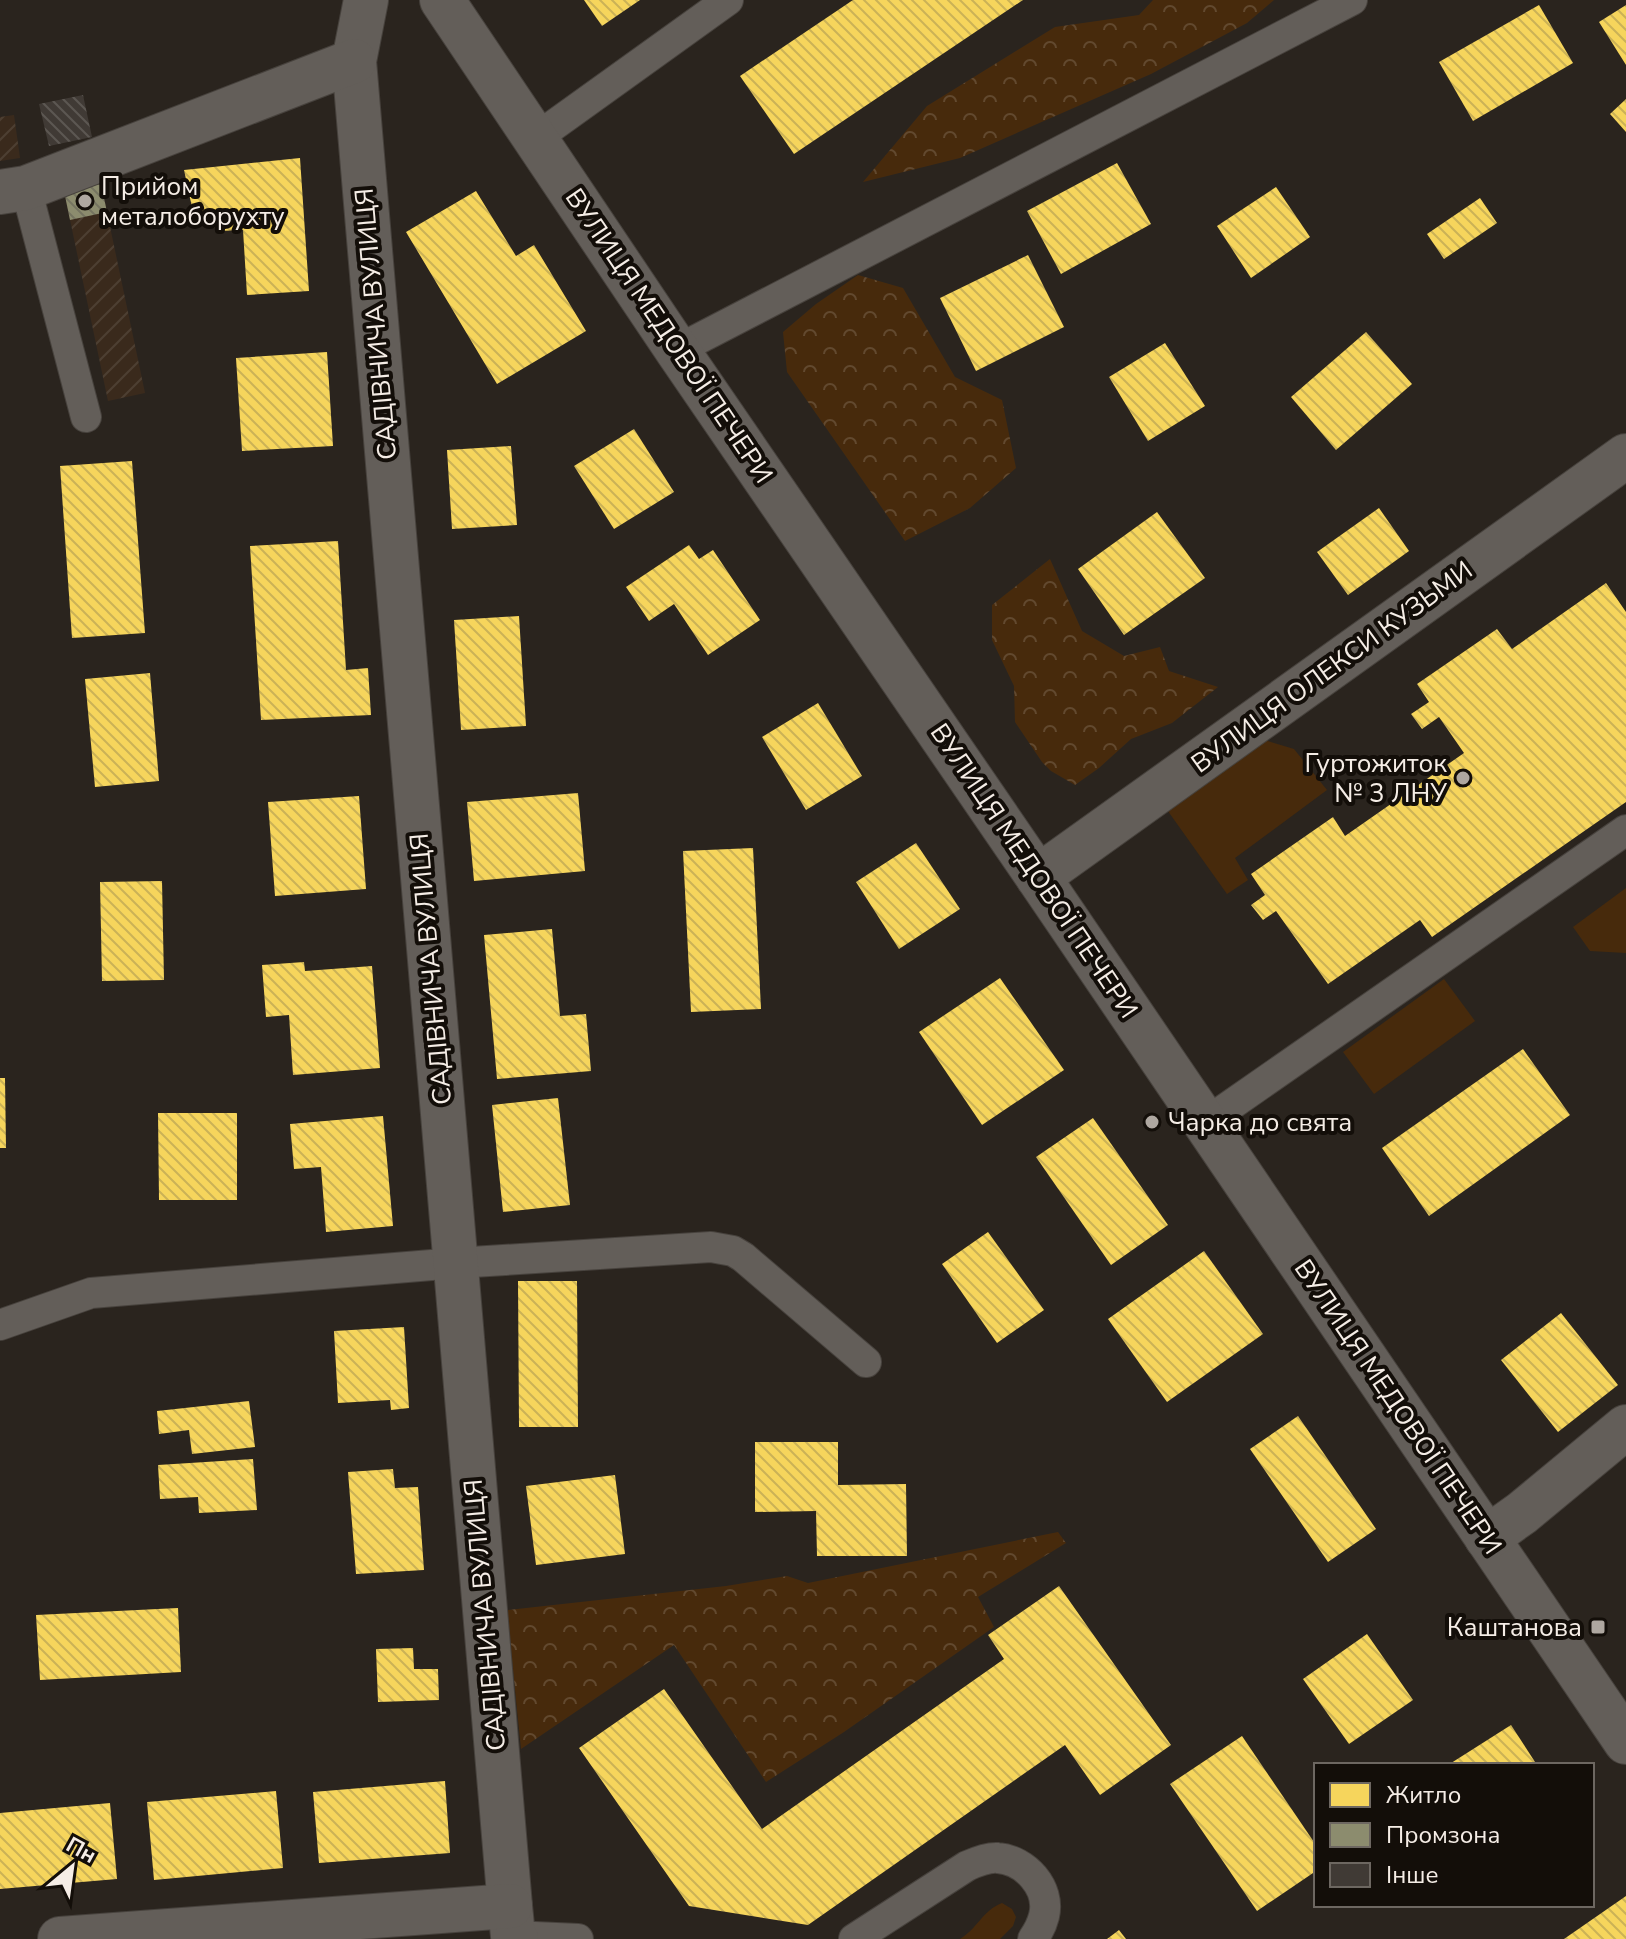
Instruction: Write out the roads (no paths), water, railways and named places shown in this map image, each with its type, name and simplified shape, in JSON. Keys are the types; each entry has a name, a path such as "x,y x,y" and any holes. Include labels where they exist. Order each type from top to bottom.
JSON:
{"street":[{"name":"САДІВНИЧА ВУЛИЦЯ","path":"366,0 354,61 513,1927"},
{"name":"ВУЛИЦЯ МЕДОВОЇ ПЕЧЕРИ","path":"442,0 1626,1742"},
{"path":"13,190 354,61"},
{"name":"ВУЛИЦЯ ОЛЕКСИ КУЗЬМИ","path":"1038,877 1626,456"},
{"path":"1487,1538 1626,1427"},
{"path":"60,1939 513,1927"}],"lane":[{"path":"536,138 728,0"},
{"path":"677,350 1352,0"},
{"path":"13,190 86,417"},
{"path":"1205,1123 1626,830"},
{"path":"0,1325 91,1293 456,1263 711,1247 733,1251 743,1257 866,1362"},
{"path":"854,1939 967,1866 997,1857 1015,1862 1038,1882 1045,1898 1045,1914 1033,1939"},
{"path":"513,1927 578,1939"}],"place":[{"name":"Прийом металоборухту","path":"85,201"},
{"name":"Гуртожиток № 3 ЛНУ","path":"1463,778"},
{"name":"Чарка до свята","path":"1152,1122"},
{"name":"Каштанова","path":"1598,1627"}]}
